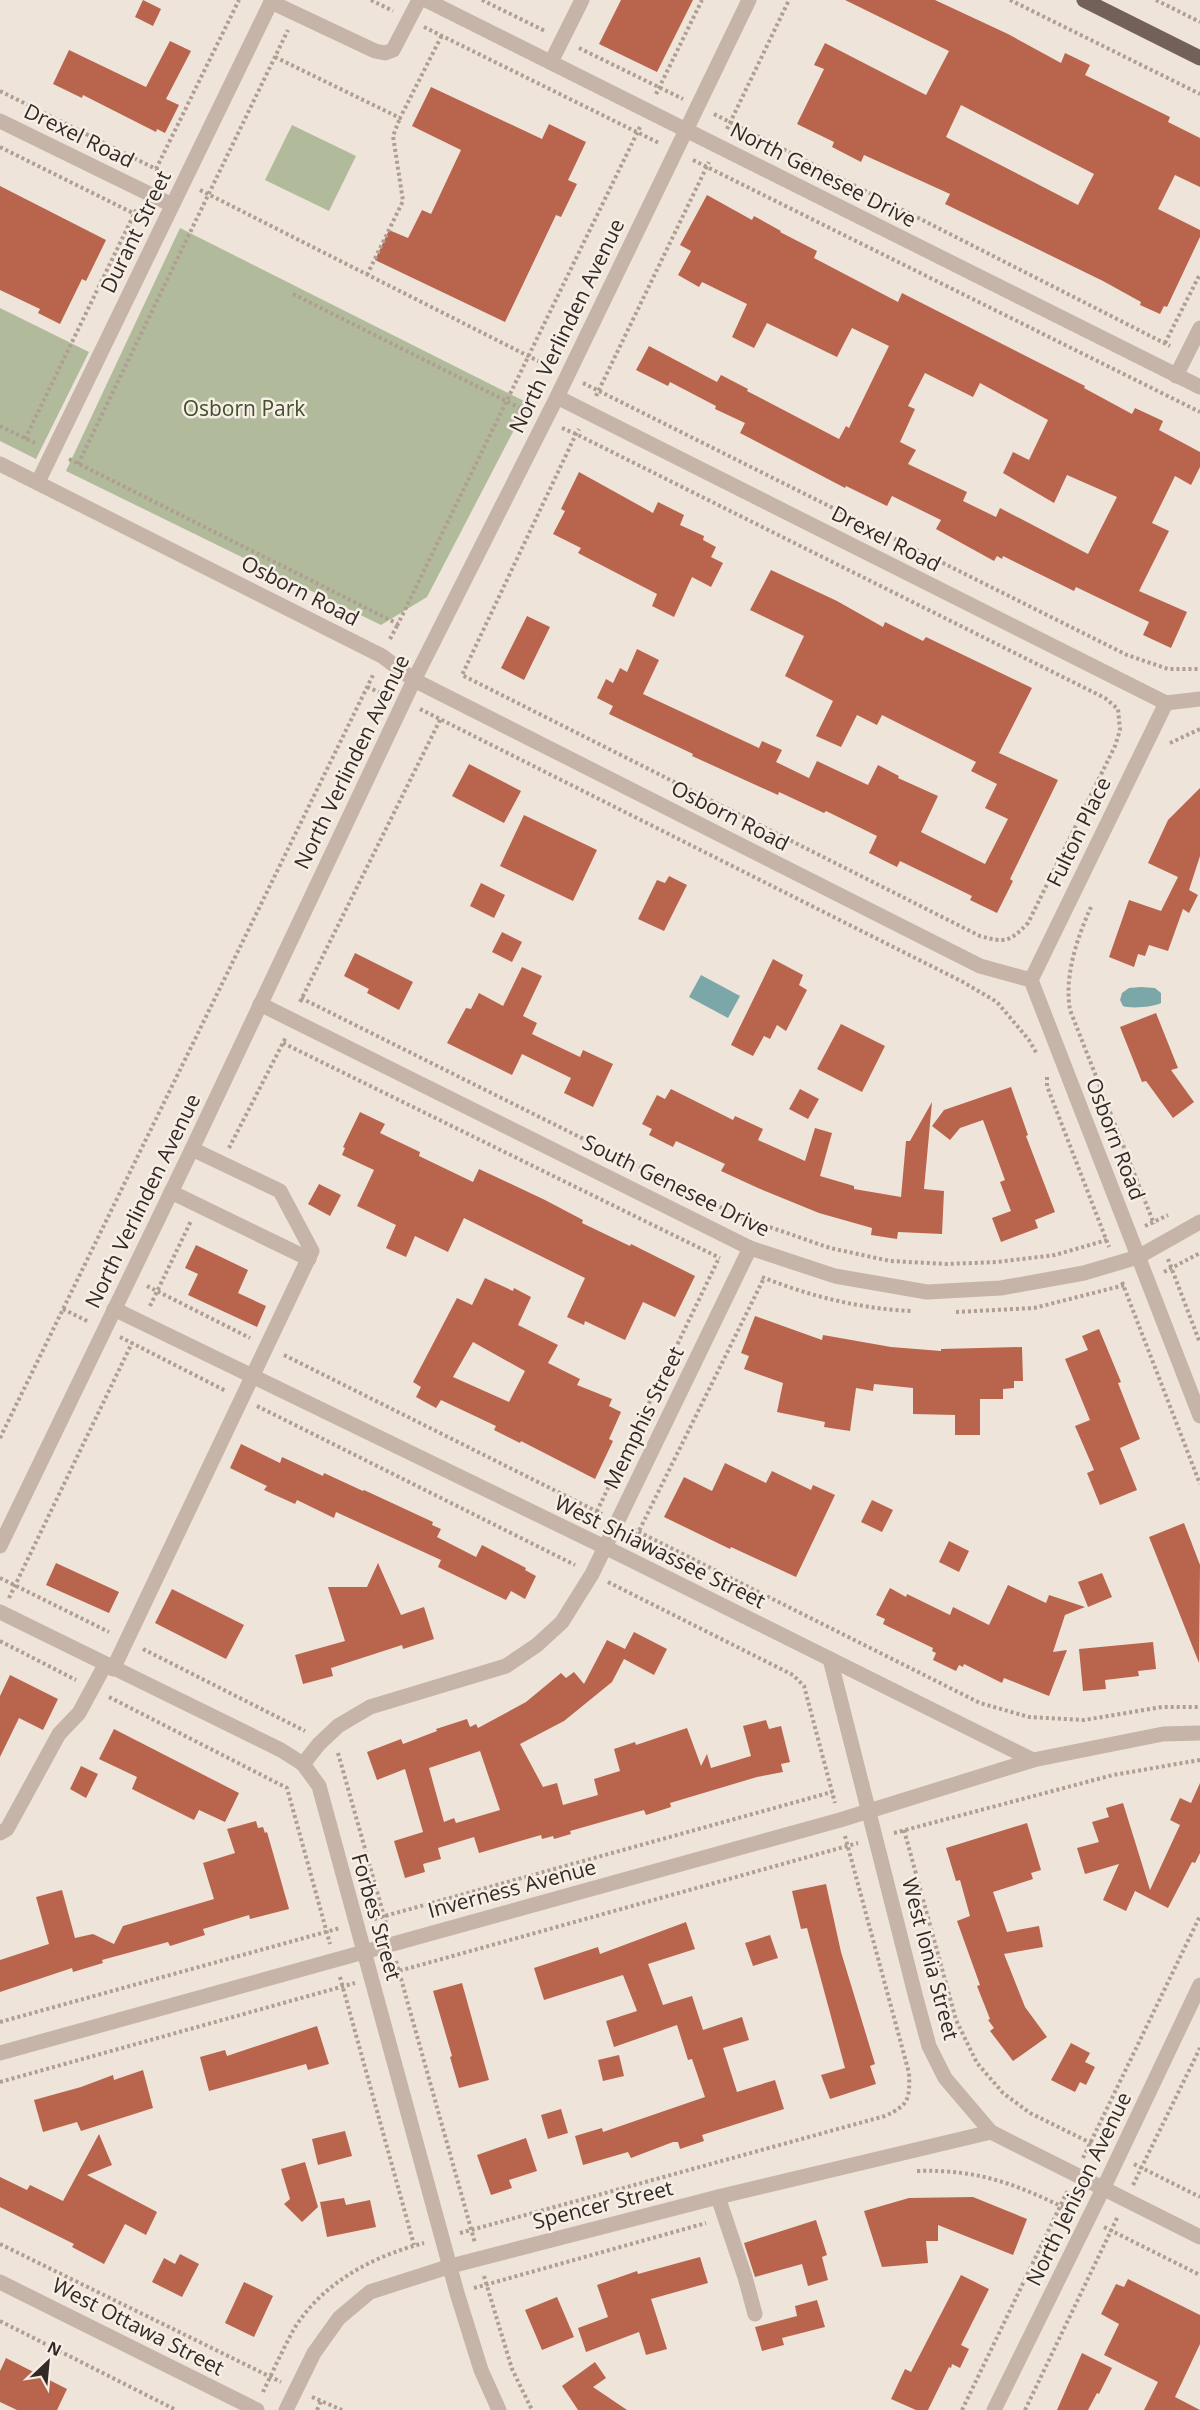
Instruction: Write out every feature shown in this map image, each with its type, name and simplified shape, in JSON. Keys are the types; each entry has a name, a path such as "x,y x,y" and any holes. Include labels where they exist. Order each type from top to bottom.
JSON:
{"main road":[{"path":"1084,0 1200,58"}],"street":[{"path":"271,1 375,51 384,53 393,50 419,0"},
{"name":"North Genesee Drive","path":"426,0 1200,387"},
{"path":"551,62 582,0"},
{"name":"North Verlinden Avenue","path":"0,1546 192,1149 414,680 557,398 749,0"},
{"name":"Durant Street","path":"38,482 271,1"},
{"name":"Drexel Road","path":"0,121 172,205"},
{"path":"1176,376 1200,328"},
{"name":"Drexel Road","path":"557,398 1166,703"},
{"name":"Osborn Road","path":"0,464 382,656 414,680 980,966 1031,980 1200,1416"},
{"path":"1166,703 1200,699"},
{"name":"Fulton Place","path":"1031,980 1166,703"},
{"name":"South Genesee Drive","path":"260,1004 750,1248 835,1276 927,1292 1001,1288 1084,1274 1138,1257 1200,1221"},
{"path":"0,1833 7,1829 59,1734 79,1713 92,1689 126,1641 312,1251 280,1191 192,1149"},
{"path":"171,1192 309,1259"},
{"name":"Memphis Street","path":"303,1764 338,1726 370,1707 506,1666 537,1645 562,1622 592,1574 750,1248"},
{"name":"West Shiawassee Street","path":"114,1309 623,1556 1033,1760"},
{"name":"Forbes Street","path":"0,1612 281,1750 303,1764 319,1786 457,2293 481,2370 499,2410"},
{"name":"West Ionia Street","path":"830,1659 929,2046 945,2078 992,2132 1200,2237"},
{"path":"1033,1760 1163,1734 1200,1733"},
{"name":"Inverness Avenue","path":"0,2053 840,1820 1033,1760"},
{"name":"North Jenison Avenue","path":"994,2410 1200,1985"},
{"name":"Spencer Street","path":"286,2410 314,2353 339,2318 370,2292 479,2258 718,2197 992,2132"},
{"path":"718,2197 755,2314"},
{"name":"West Ottawa Street","path":"0,2282 256,2410"}],"path":[{"path":"25,439 239,0"},
{"path":"371,0 1200,412"},
{"path":"482,0 731,122 1187,354"},
{"path":"0,1438 702,0"},
{"path":"293,294 545,421 576,434 1105,698 1118,710 1120,730 1115,746 1028,923 1016,935 999,942 980,936 462,675 576,434 789,0"},
{"path":"1010,0 1200,94"},
{"path":"1156,0 1200,22"},
{"path":"78,464 296,13"},
{"path":"367,275 403,201 393,136 442,35"},
{"path":"275,57 400,118"},
{"path":"0,92 1127,655 1168,669 1200,669"},
{"path":"0,147 187,240"},
{"path":"1165,343 1200,274"},
{"path":"0,426 54,450 398,624"},
{"path":"367,687 441,718 963,982 997,1002 1029,1040 1038,1057"},
{"path":"1166,752 1171,741 1200,729"},
{"path":"1093,902 1079,934 1070,977 1068,997 1070,1010 1200,1343"},
{"path":"301,998 738,1216 830,1248 890,1260 947,1264 998,1262 1055,1255 1129,1233 1172,1213"},
{"path":"1048,1075 1047,1086 1200,1484"},
{"path":"588,1540 597,1511 719,1258"},
{"path":"129,1277 980,1703 1029,1717 1084,1720 1162,1707 1200,1707"},
{"path":"256,2410 295,2327 322,2294 358,2268 414,2245 885,2116 902,2108 910,2093 909,2073 804,1686 794,1675 606,1581 640,1533 764,1278"},
{"path":"63,1309 592,1574"},
{"path":"0,1578 308,1732"},
{"path":"0,1641 287,1788 414,2245"},
{"path":"336,1744 486,2284 512,2369 532,2410"},
{"path":"0,2082 847,1845 1113,1774 1200,1760"},
{"path":"0,2022 832,1792"},
{"path":"904,1830 956,2020 977,2063 1004,2093 1030,2113 1200,2197"},
{"path":"1025,2410 1200,2048"},
{"path":"908,2172 948,2170 990,2177 1024,2188 1200,2275"},
{"path":"457,2293 725,2218"},
{"path":"0,2244 270,2378 342,2410"},
{"path":"0,2321 176,2410"},
{"path":"317,2410 321,2401"}],"green space":[{"path":"292,125 356,156 329,211 265,180"},
{"name":"Osborn Park","path":"180,228 528,403 427,597 381,625 66,471"},
{"path":"0,308 89,352 36,459 0,441"}],"water":[{"path":"701,975 740,996 728,1018 689,997"},
{"path":"1129,988 1155,988 1161,993 1161,1003 1142,1007 1123,1006 1120,1000 1122,993"}],"building":[{"path":"143,0 161,9 153,26 135,17"},
{"path":"621,0 693,0 657,72 599,44"},
{"path":"845,0 935,0 1008,34 1061,63 1065,53 1090,65 1085,75 1170,117 1168,122 1200,138 1200,187 1175,175 1158,209 1200,230 1200,237 1167,307 1164,306 1160,314 1140,305 1141,302 1103,281 945,204 950,194 864,155 861,162 832,147 834,142 797,124 824,69 814,65 825,43 926,95 949,51","holes":["961,105 1094,174 1078,205 946,137"]},
{"path":"170,41 191,51 166,99 179,105 165,133 157,129 156,132 83,95 82,98 53,84 69,50 146,87"},
{"path":"431,87 542,139 549,124 586,142 568,180 577,184 561,217 556,215 505,322 375,260 389,230 408,238 422,210 431,214 461,150 412,126"},
{"path":"0,186 106,240 86,281 82,279 60,324 38,313 40,309 0,290"},
{"path":"707,195 752,220 754,216 817,251 814,258 898,302 902,293 1085,386 1084,388 1132,414 1135,408 1163,421 1159,430 1200,452 1200,467 1191,485 1175,476 1152,523 1169,531 1139,591 1187,612 1171,648 1143,635 1149,622 1076,587 1074,591 1003,556 1002,559 997,556 994,561 936,529 941,520 892,496 887,506 846,486 845,488 740,433 745,423 715,409 716,406 670,382 668,386 636,370 649,346 717,382 721,375 839,439 846,426 849,428 889,346 852,328 837,357 767,323 754,348 732,337 747,304 702,282 699,287 678,275 691,251 680,245","holes":["925,373 973,397 980,383 1048,420 1029,460 1013,452 1003,473 1054,503 1067,475 1117,497 1088,554 1000,508 996,517 963,501 967,492 908,464 916,450 900,442 915,409 908,406"]},
{"path":"579,472 653,513 658,502 684,515 680,525 704,536 703,540 716,547 711,557 723,563 711,587 692,577 674,617 652,606 657,594 578,553 581,548 553,534 565,511 561,509"},
{"path":"771,570 837,601 883,627 885,622 923,641 926,637 1032,688 999,753 1058,780 1010,879 1013,881 997,913 970,900 972,896 900,861 897,867 869,853 877,836 826,811 824,813 779,792 778,795 692,756 693,754 609,714 613,706 597,698 606,679 613,683 620,668 627,672 637,649 659,660 643,694 759,748 762,741 782,750 776,762 809,778 817,761 868,785 878,765 899,776 898,778 938,796 921,832 985,864 1008,819 985,808 997,784 971,771 976,762 882,715 877,725 857,715 841,747 816,736 833,701 785,676 804,636 750,610"},
{"path":"527,616 550,627 524,680 501,668"},
{"path":"469,764 521,791 504,823 452,796"},
{"path":"1200,788 1200,856 1189,890 1198,895 1189,913 1183,909 1168,951 1149,945 1145,956 1138,954 1134,967 1109,957 1129,900 1161,911 1178,877 1148,863 1168,820"},
{"path":"524,815 597,850 573,901 500,866"},
{"path":"669,876 687,885 664,931 638,919 657,880 665,883"},
{"path":"481,883 505,895 494,918 470,906"},
{"path":"502,932 522,942 512,962 492,952"},
{"path":"355,953 413,982 399,1010 367,993 369,989 344,976"},
{"path":"773,959 803,975 799,985 807,990 786,1031 777,1025 770,1039 764,1036 753,1056 731,1045"},
{"path":"522,967 542,976 523,1016 537,1023 532,1034 580,1057 583,1050 613,1064 593,1107 564,1093 571,1078 522,1054 512,1075 447,1043 466,1008 471,1009 479,993 503,1006"},
{"path":"1156,1013 1178,1068 1171,1070 1194,1102 1173,1118 1146,1081 1142,1082 1120,1027"},
{"path":"841,1024 885,1046 862,1092 817,1069"},
{"path":"1011,1087 1028,1135 1026,1136 1055,1212 1035,1220 1038,1228 1001,1242 992,1218 1011,1211 1000,1182 1005,1180 983,1120 960,1128 950,1140 932,1126 944,1110"},
{"path":"671,1089 733,1120 735,1116 763,1129 758,1140 805,1161 815,1128 832,1133 820,1176 854,1186 854,1189 901,1197 906,1141 910,1141 932,1102 924,1189 944,1191 942,1234 898,1232 897,1239 871,1235 872,1228 819,1213 758,1188 721,1171 725,1164 676,1141 673,1147 649,1135 652,1129 642,1124 657,1095 665,1099"},
{"path":"800,1089 819,1099 808,1119 789,1109"},
{"path":"360,1112 385,1124 380,1133 420,1152 419,1156 473,1182 479,1169 545,1200 583,1220 582,1223 695,1276 675,1317 643,1302 625,1340 585,1321 584,1325 567,1317 585,1278 464,1218 448,1252 415,1236 406,1257 386,1248 396,1225 357,1206 374,1170 342,1155 345,1148 343,1147"},
{"path":"319,1184 341,1195 330,1216 308,1204"},
{"path":"196,1245 248,1270 238,1293 266,1306 257,1327 188,1295 198,1274 185,1268"},
{"path":"485,1278 513,1291 514,1288 531,1297 518,1325 558,1345 548,1363 580,1379 577,1385 612,1399 609,1406 621,1412 609,1439 613,1441 595,1479 521,1441 520,1443 494,1430 496,1426 441,1400 436,1408 416,1397 421,1387 413,1382 457,1298 472,1305","holes":["473,1342 525,1371 509,1402 453,1377"]},
{"path":"755,1316 822,1340 823,1335 891,1347 941,1351 941,1349 1022,1347 1023,1381 1014,1381 1014,1388 1003,1389 1003,1399 980,1399 980,1435 955,1435 955,1415 913,1414 913,1388 874,1384 873,1391 856,1388 850,1431 824,1427 825,1422 777,1412 783,1383 744,1369 749,1356 741,1353"},
{"path":"1099,1329 1121,1382 1118,1383 1140,1439 1120,1448 1137,1490 1100,1505 1087,1473 1094,1470 1075,1426 1090,1420 1065,1359 1088,1350 1082,1336"},
{"path":"241,1444 280,1463 282,1457 323,1476 324,1473 433,1522 432,1525 441,1529 437,1537 476,1557 482,1545 526,1568 525,1570 536,1576 525,1599 511,1591 506,1600 438,1567 441,1560 336,1512 334,1518 297,1500 295,1504 264,1490 267,1486 230,1468"},
{"path":"725,1463 766,1483 772,1471 811,1490 813,1485 835,1495 796,1577 731,1547 730,1549 664,1517 684,1477 712,1491"},
{"path":"872,1500 893,1510 882,1532 861,1522"},
{"path":"1184,1523 1200,1565 1199,1663 1149,1537"},
{"path":"949,1541 969,1551 959,1572 939,1562"},
{"path":"56,1563 119,1592 109,1613 46,1585"},
{"path":"378,1563 401,1615 424,1607 434,1639 403,1649 402,1645 331,1668 333,1676 303,1684 295,1655 345,1641 328,1587 367,1587"},
{"path":"1102,1573 1112,1597 1088,1607 1078,1582"},
{"path":"1008,1585 1046,1603 1049,1595 1085,1607 1065,1615 1053,1652 1067,1650 1049,1696 1004,1678 1002,1683 964,1664 963,1667 959,1665 956,1671 933,1660 936,1653 932,1651 933,1648 883,1624 885,1619 876,1615 890,1588 950,1615 953,1607 989,1625"},
{"path":"172,1589 244,1625 226,1659 155,1623"},
{"path":"634,1632 667,1649 654,1675 624,1659 612,1682 564,1721 520,1744 543,1787 557,1783 563,1805 598,1795 594,1779 620,1771 614,1749 635,1742 636,1745 687,1728 701,1766 707,1754 711,1768 751,1756 743,1726 766,1720 769,1729 781,1726 790,1762 781,1764 783,1772 757,1777 670,1803 671,1807 646,1815 644,1810 570,1831 571,1834 554,1839 553,1836 542,1839 541,1835 479,1853 474,1837 438,1848 441,1859 423,1864 425,1872 405,1878 394,1841 423,1832 405,1769 377,1780 367,1752 401,1739 403,1744 437,1731 436,1729 467,1719 470,1727 476,1724 478,1728 526,1702 561,1673 566,1678 574,1672 584,1684 607,1640 625,1649","holes":["480,1751 500,1810 456,1823 454,1818 444,1822 429,1768"]},
{"path":"1153,1642 1156,1669 1138,1671 1139,1676 1105,1680 1106,1689 1083,1691 1079,1649"},
{"path":"10,1675 58,1699 43,1730 19,1718 0,1757 0,1696"},
{"path":"114,1729 239,1793 225,1822 199,1810 194,1820 132,1789 137,1777 99,1759"},
{"path":"81,1766 98,1774 86,1798 70,1789"},
{"path":"1200,1783 1200,1853 1195,1863 1192,1862 1168,1908 1135,1891 1126,1911 1103,1900 1119,1864 1085,1874 1077,1848 1099,1842 1092,1822 1109,1817 1106,1808 1123,1803 1150,1890 1180,1825 1170,1820 1180,1798 1191,1803"},
{"path":"256,1821 258,1828 263,1827 265,1833 267,1832 289,1909 250,1919 249,1915 203,1929 205,1935 170,1946 168,1942 102,1960 103,1963 73,1972 72,1968 0,1992 0,1960 49,1944 36,1897 62,1890 75,1938 93,1934 114,1944 123,1926 214,1899 203,1863 235,1853 227,1829"},
{"path":"1027,1823 1041,1870 1031,1873 1033,1879 993,1892 1007,1932 1039,1926 1043,1947 1004,1954 1025,2007 1047,2037 1013,2061 990,2031 994,2028 988,2020 990,2019 977,1986 980,1985 957,1921 970,1916 960,1880 956,1881 946,1848"},
{"path":"826,1884 841,1952 875,2064 870,2066 876,2084 830,2099 821,2075 845,2068 807,1928 801,1929 792,1891"},
{"path":"686,1922 695,1949 648,1964 663,2005 692,1996 703,2030 742,2017 749,2040 723,2048 737,2092 775,2080 784,2109 702,2135 704,2141 680,2149 678,2142 673,2142 631,2158 628,2152 583,2165 575,2136 602,2128 603,2132 705,2097 692,2059 688,2060 677,2025 614,2047 606,2021 637,2011 623,1975 544,2000 534,1968 598,1947 600,1954"},
{"path":"770,1935 778,1958 753,1966 745,1943"},
{"path":"462,1983 489,2080 459,2088 433,1991"},
{"path":"317,2026 329,2064 308,2070 306,2064 209,2091 200,2057 225,2050 227,2056"},
{"path":"1071,2043 1090,2053 1085,2062 1095,2067 1086,2085 1080,2082 1075,2092 1051,2080"},
{"path":"619,2055 624,2076 603,2081 598,2060"},
{"path":"143,2070 153,2108 81,2131 77,2122 43,2132 34,2100 113,2075 114,2080"},
{"path":"561,2109 568,2133 548,2139 541,2115"},
{"path":"345,2131 352,2156 318,2165 312,2139"},
{"path":"99,2134 112,2165 87,2175 157,2212 146,2235 125,2224 104,2264 72,2247 74,2244 0,2207 0,2177 27,2190 30,2185 63,2201"},
{"path":"526,2138 537,2171 509,2180 512,2188 491,2195 477,2155"},
{"path":"305,2162 318,2207 302,2222 284,2204 290,2199 281,2169"},
{"path":"973,2197 1027,2219 1013,2255 938,2225 938,2241 926,2241 928,2263 882,2267 864,2211 909,2198"},
{"path":"344,2198 346,2205 370,2200 376,2227 327,2237 320,2202"},
{"path":"816,2220 827,2255 822,2257 828,2280 808,2286 802,2264 755,2277 744,2243"},
{"path":"180,2254 199,2264 182,2297 152,2282 164,2258 175,2264"},
{"path":"700,2257 708,2283 651,2299 667,2349 646,2355 639,2332 586,2352 578,2328 608,2317 597,2285 637,2271 638,2274"},
{"path":"961,2275 989,2289 961,2345 969,2349 960,2368 952,2364 951,2368 949,2367 928,2410 916,2410 891,2399 905,2369 911,2372"},
{"path":"1128,2279 1200,2315 1200,2344 1175,2397 1200,2410 1144,2410 1158,2382 1104,2355 1119,2324 1101,2314 1116,2284 1124,2287"},
{"path":"244,2282 273,2296 254,2337 225,2323"},
{"path":"557,2297 574,2337 542,2350 525,2310"},
{"path":"817,2300 825,2327 782,2338 784,2345 762,2351 755,2327 797,2316 795,2306"},
{"path":"1082,2353 1112,2368 1088,2410 1057,2410"},
{"path":"6,2358 67,2389 57,2410 17,2410 0,2402 0,2371"},
{"path":"595,2362 606,2378 593,2387 627,2410 578,2410 562,2386"}]}
